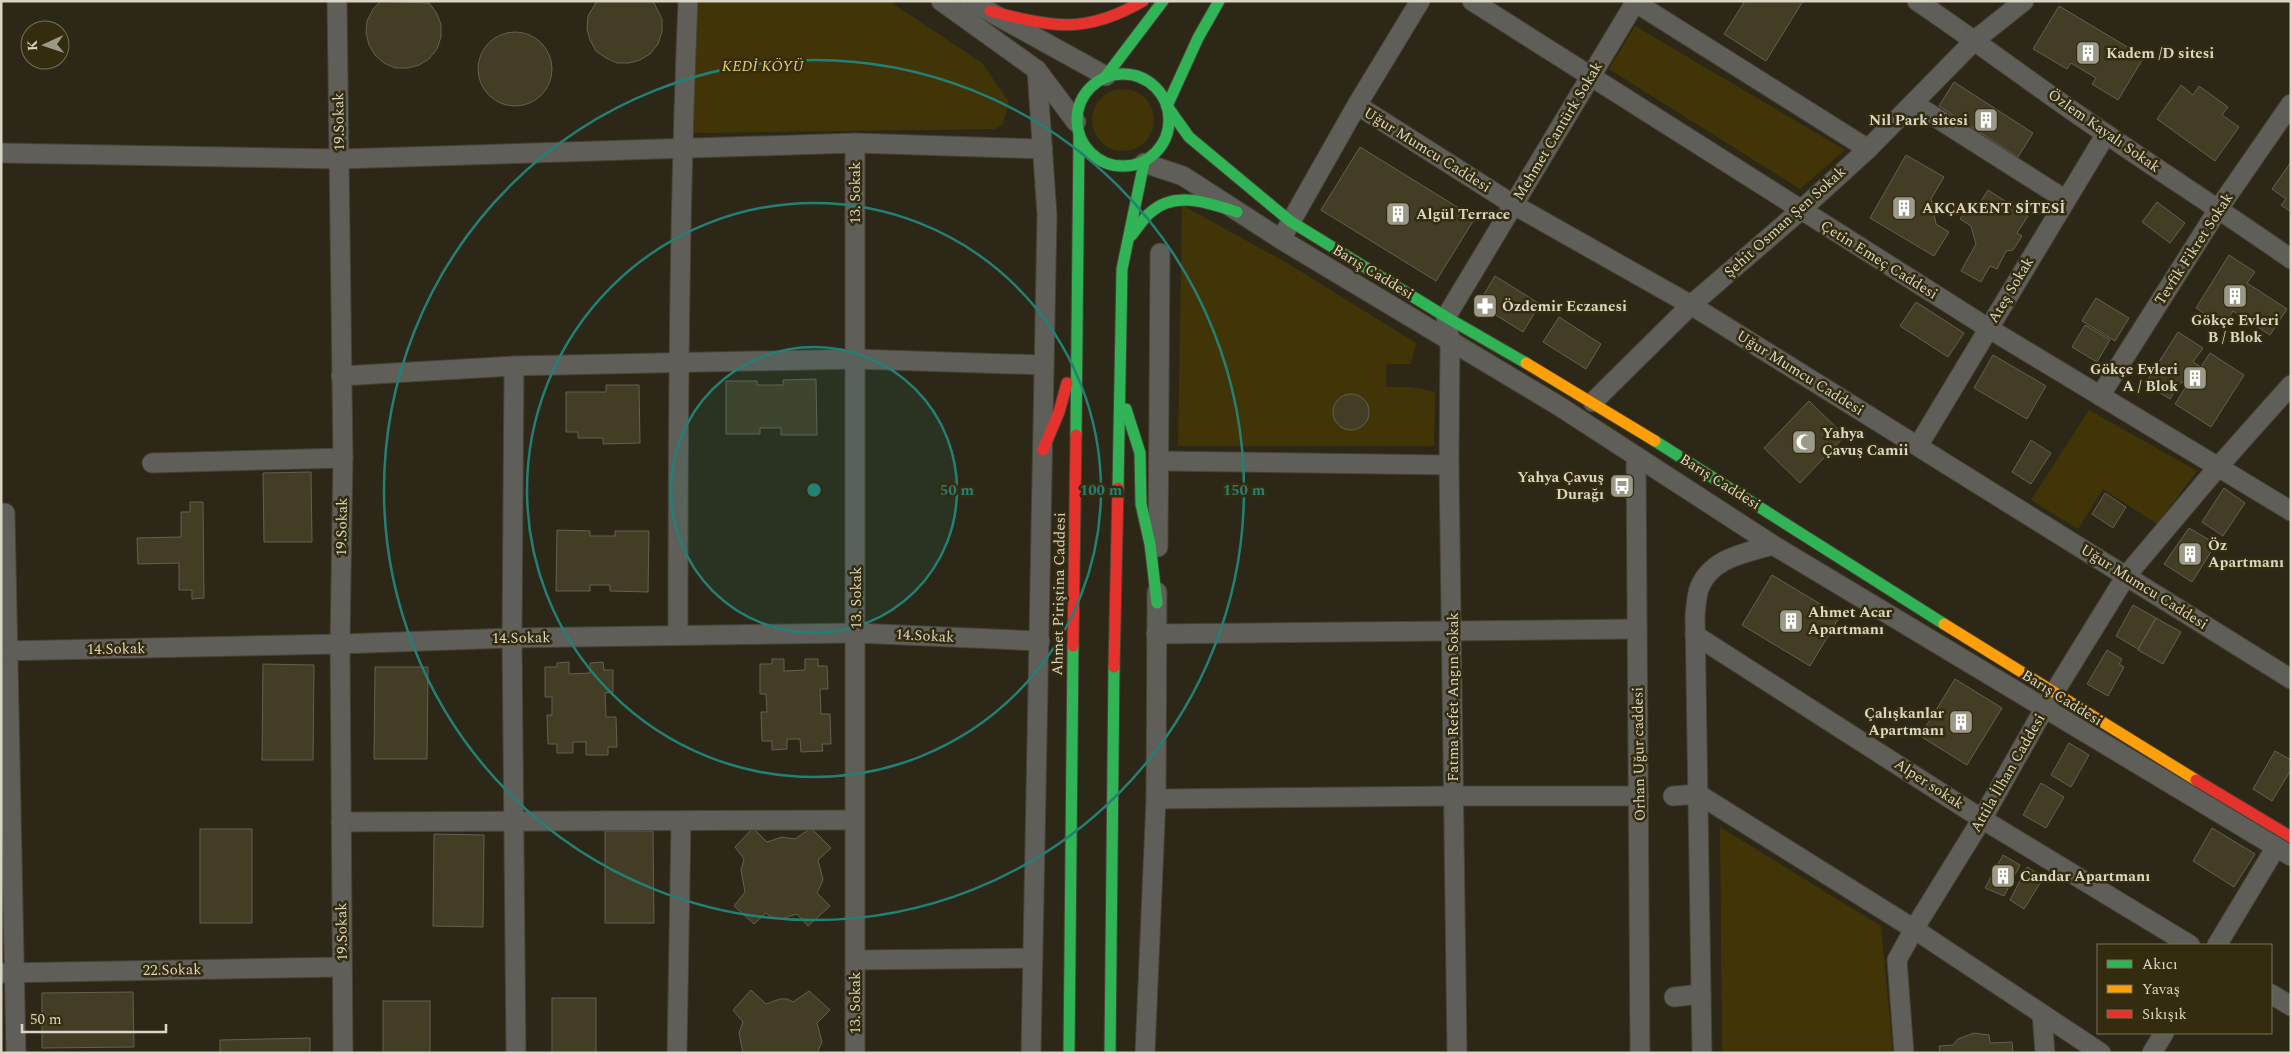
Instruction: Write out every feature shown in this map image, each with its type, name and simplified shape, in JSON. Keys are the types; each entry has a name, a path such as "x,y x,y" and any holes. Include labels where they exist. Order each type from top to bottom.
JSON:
{"street":[{"name":"19.Sokak","path":"337,1 342,458 340,644 343,1053"},
{"path":"678,635 678,363 682,148 688,1"},
{"path":"941,1 1037,70 1077,129 1086,149 1096,159 1109,165 1123,167 1144,163 1160,148 1167,135 1170,121 1167,106 1161,93 1143,78 1121,73 1106,76 1093,84 1084,94 1078,108 1077,129"},
{"path":"970,1 1106,76"},
{"path":"990,11 1044,25 1075,26 1102,21 1130,10 1143,1"},
{"path":"1106,76 1163,1"},
{"path":"1282,240 1290,221 1420,1"},
{"name":"Çetin Emeç Caddesi","path":"1472,1 1988,328 2291,511"},
{"name":"Özlem Kayalı Sokak","path":"1917,1 2106,134 2219,208 2291,259"},
{"name":"Şehit Osman Şen Sokak","path":"1593,402 1692,304 1801,210 1868,148 1975,40 2024,1"},
{"path":"1634,2 1868,148"},
{"name":"Mehmet Cantürk Sokak","path":"1446,317 1634,2"},
{"path":"1167,106 1198,38 1219,3"},
{"path":"1031,1053 1040,641 1046,215 1037,70"},
{"path":"1913,103 2066,200"},
{"name":"Tevfik Fikret Sokak","path":"2100,396 2219,208 2291,104"},
{"name":"Uğur Mumcu Caddesi","path":"1357,105 1514,204 1692,304 2291,679"},
{"name":"Barış Caddesi","path":"1167,106 1188,137 1290,221 1446,317 1593,402 2049,702"},
{"name":"Ahmet Piriştina Caddesi","path":"1069,1053 1077,351 1077,129"},
{"name":"Ateş Sokak","path":"1918,446 2106,134"},
{"path":"1,153 340,159 855,143 1043,150"},
{"name":"13. Sokak","path":"855,143 855,1053"},
{"path":"1110,1053 1112,780 1122,269 1144,163"},
{"name":"Barış Caddesi","path":"1144,163 1182,176 1282,240 1559,406 1773,545 2049,702 2286,847"},
{"path":"1128,241 1153,210 1177,199 1199,200 1237,212"},
{"path":"1145,1053 1156,799 1156,634 1160,461 1160,253"},
{"path":"1446,317 1450,341"},
{"name":"Fatma Refet Angın Sokak","path":"1450,341 1449,466 1457,1053"},
{"path":"1043,450 1059,412 1077,351"},
{"path":"341,376 514,366 856,359 1044,365"},
{"path":"514,366 512,638 516,1053"},
{"name":"Attila İlhan Caddesi","path":"1904,1053 1897,960 1914,929 1982,819 2049,702 2126,576 2218,467 2284,405 2291,385"},
{"path":"1120,388 1140,453 1141,504 1150,544 1157,603"},
{"name":"Orhan Uğur caddesi","path":"1636,456 1640,796 1640,1053"},
{"path":"152,464 342,458"},
{"path":"1160,461 1449,466"},
{"path":"5,512 4,651 8,972 16,1053"},
{"path":"1702,1053 1695,616 1699,589 1713,567 1736,556 1773,545"},
{"path":"1156,634 1637,628"},
{"name":"14.Sokak","path":"4,651 340,644 512,638 856,632 1040,641"},
{"name":"Alper sokak","path":"1695,635 1982,819 2188,944"},
{"path":"1673,796 1698,794 1914,929 2101,1053"},
{"path":"1156,799 1640,796"},
{"path":"341,822 514,823 854,820"},
{"path":"677,1053 681,822"},
{"path":"2218,944 2286,847"},
{"path":"855,960 1032,958"},
{"name":"22.Sokak","path":"8,972 342,967"},
{"path":"1674,997 1701,994"},
{"path":"2272,995 2291,1006"},
{"path":"2042,1014 2045,1053"},
{"path":"2152,1053 2163,1034"}],"green space":[{"name":"KEDİ KÖYÜ","path":"695,1 889,1 982,63 1009,102 1003,124 994,129 690,133"},
{"path":"1635,26 1845,150 1800,189 1609,69"},
{"path":"1123,89 1135,92 1145,98 1151,108 1154,120 1151,132 1145,142 1135,148 1123,151 1111,148 1101,142 1095,132 1092,120 1095,108 1101,98 1111,92"},
{"path":"1182,205 1287,263 1416,343 1411,364 1386,364 1386,387 1411,387 1435,392 1434,446 1178,446"},
{"path":"2089,410 2197,471 2157,524 2103,489 2078,529 2031,500"},
{"path":"1720,827 1881,926 1893,1053 1722,1053"}],"building":[{"path":"381,1 429,3 436,12 441,24 441,37 437,49 429,59 419,65 408,68 395,68 384,63 375,55 369,45 366,33 367,21 373,9"},
{"path":"597,1 653,1 662,19 662,32 658,44 650,54 640,60 629,63 617,63 596,51 587,29 588,16"},
{"path":"1745,1 1803,1 1766,61 1724,34"},
{"name":"Kadem /D sitesi","path":"2059,6 2144,57 2118,100 2092,84 2096,78 2071,63 2067,69 2033,49"},
{"path":"508,32 522,32 536,38 546,48 552,62 550,83 536,100 522,106 508,106 494,100 484,90 478,76 478,62 484,48 494,38"},
{"name":"Nil Park sitesi","path":"1954,82 2033,133 2018,157 1939,106"},
{"path":"2181,85 2193,95 2199,86 2228,107 2222,115 2239,127 2215,161 2157,119"},
{"name":"Algül Terrace","path":"1360,147 1475,218 1436,281 1321,210"},
{"name":"AKÇAKENT SİTESİ","path":"1906,155 1944,177 1931,199 1936,224 1949,232 1934,256 1870,218"},
{"path":"2291,162 2291,212 2281,205 2286,199 2272,189"},
{"path":"1988,190 2028,216 2017,233 2022,236 2013,250 2006,251 1997,269 1990,266 1981,282 1961,271 1976,244 1971,226 1960,219 1969,205 1976,209"},
{"path":"2157,202 2185,223 2170,243 2142,222"},
{"name":"Gökçe Evleri B / Blok","path":"2229,255 2255,272 2247,283 2287,309 2270,335 2233,311 2224,326 2196,308"},
{"path":"1495,276 1540,304 1523,332 1478,304"},
{"path":"2096,298 2129,318 2115,341 2082,321"},
{"path":"1916,302 1964,333 1948,357 1900,326"},
{"path":"1559,317 1601,344 1586,369 1543,342"},
{"path":"2085,325 2110,340 2097,362 2072,347"},
{"name":"Gökçe Evleri A / Blok","path":"2178,332 2203,348 2193,362 2201,367 2210,353 2244,375 2211,427 2175,404 2187,385 2181,382 2170,399 2145,384"},
{"path":"1993,355 2046,386 2027,419 1974,388"},
{"path":"816,379 817,435 781,435 781,428 760,428 760,434 726,434 726,381 757,381 757,385 783,385 783,380"},
{"path":"606,385 639,385 640,443 603,444 603,438 578,438 578,432 566,432 566,392 606,392"},
{"path":"1351,394 1358,395 1364,399 1368,405 1368,419 1364,425 1358,429 1351,430 1344,429 1338,425 1334,419 1333,412 1334,405 1338,399 1344,395"},
{"name":"Yahya Çavuş Camii","path":"1809,401 1845,436 1800,483 1764,448"},
{"path":"2031,440 2051,453 2031,484 2012,472"},
{"path":"311,472 312,542 264,542 263,473"},
{"path":"2224,488 2245,503 2223,536 2202,522"},
{"path":"2105,493 2126,507 2113,528 2092,514"},
{"path":"190,502 203,502 204,598 192,599 192,590 179,590 179,563 138,564 137,538 181,537 181,512 190,512"},
{"name":"Öz Apartmanı","path":"2189,528 2216,544 2192,582 2164,564"},
{"path":"557,530 590,531 590,536 615,536 615,531 649,531 648,592 610,591 610,585 590,585 590,591 556,591"},
{"name":"Ahmet Acar Apartmanı","path":"1772,575 1840,616 1810,666 1742,625"},
{"path":"2133,605 2156,618 2138,649 2116,636"},
{"path":"2156,618 2181,632 2163,664 2138,650"},
{"path":"2107,650 2122,659 2119,664 2124,667 2108,696 2087,684"},
{"path":"772,659 784,659 784,671 805,670 805,659 818,659 818,666 827,666 828,689 820,689 821,714 830,714 831,744 822,744 823,751 801,752 800,739 787,739 787,749 772,750 772,741 762,741 761,712 767,712 766,694 760,694 760,664 772,664"},
{"path":"569,662 569,674 590,673 590,663 603,662 604,670 613,670 613,692 605,693 606,717 616,717 617,747 608,747 608,755 586,755 586,742 573,742 573,753 557,753 557,744 548,744 547,715 552,715 552,697 545,697 545,667 557,667 557,663"},
{"path":"263,664 314,665 313,760 262,760"},
{"path":"375,667 428,667 427,759 374,759"},
{"name":"Çalışkanlar Apartmanı","path":"1955,679 2002,708 1967,765 1920,736"},
{"path":"2069,743 2089,755 2071,787 2051,775"},
{"path":"2275,751 2291,760 2291,770 2272,801 2253,789"},
{"path":"2041,783 2064,797 2046,828 2023,815"},
{"path":"753,828 767,842 782,837 795,839 811,828 831,848 818,860 823,880 817,893 830,906 808,926 797,914 781,919 773,918 766,913 754,924 734,906 745,892 741,870 744,859 735,847"},
{"path":"2212,828 2255,854 2234,887 2193,861"},
{"path":"200,829 252,829 252,923 200,923"},
{"path":"605,831 653,831 654,923 605,923"},
{"path":"434,834 484,835 483,927 433,926"},
{"name":"Candar Apartmanı","path":"2003,855 2020,865 2004,896 1985,888"},
{"path":"2027,867 2044,877 2024,909 2010,900"},
{"path":"751,990 766,1004 780,999 787,999 793,1002 809,991 830,1010 817,1023 822,1042 817,1053 743,1053 739,1033 743,1022 733,1010"},
{"path":"133,992 134,1047 42,1048 42,993"},
{"path":"552,998 596,998 596,1053 552,1053"},
{"path":"383,1001 430,1001 430,1053 383,1053"},
{"path":"1974,1033 1989,1035 1990,1043 2012,1042 2013,1053 1940,1053 1939,1046 1953,1045 1958,1039"},
{"path":"310,1038 310,1053 220,1053 220,1040"}],"traffic: fast":[{"path":"1106,76 1163,1"},
{"path":"1167,106 1198,38 1219,1"},
{"path":"1114,74 1132,74 1149,81 1162,94 1169,111 1169,120 1169,129 1162,146 1149,159 1132,166 1114,166 1097,159 1084,146 1077,129 1077,111 1084,94 1097,81 1114,74"},
{"path":"1167,106 1189,137 1290,221 1446,317 1526,363"},
{"path":"1076,435 1079,136"},
{"path":"1118,488 1122,269 1144,163"},
{"path":"1131,236 1148,214 1160,205 1171,201 1193,200 1237,212"},
{"path":"1126,409 1140,453 1141,504 1150,544 1157,603"},
{"path":"1655,441 1944,624"},
{"path":"1069,1053 1073,646"},
{"path":"1110,1053 1114,667"}],"traffic: slow":[{"path":"1526,363 1655,441"},
{"path":"1944,624 2196,780"}],"traffic: jam":[{"path":"990,11 1032,21 1068,25 1103,19 1143,1"},
{"path":"1043,450 1059,412 1067,383"},
{"path":"1073,646 1076,435"},
{"path":"1114,667 1118,488"},
{"path":"2196,780 2291,837"}],"place":[{"name":"Kadem /D sitesi","path":"2088,53"},
{"name":"Nil Park sitesi","path":"1986,120"},
{"name":"AKÇAKENT SİTESİ","path":"1904,208"},
{"name":"Algül Terrace","path":"1398,214"},
{"name":"Gökçe Evleri B / Blok","path":"2235,296"},
{"name":"Özdemir Eczanesi","path":"1485,306"},
{"name":"Gökçe Evleri A / Blok","path":"2195,378"},
{"name":"Yahya Çavuş Camii","path":"1804,442"},
{"name":"Yahya Çavuş Durağı","path":"1622,486"},
{"name":"Öz Apartmanı","path":"2190,554"},
{"name":"Ahmet Acar Apartmanı","path":"1791,621"},
{"name":"Çalışkanlar Apartmanı","path":"1961,722"},
{"name":"Candar Apartmanı","path":"2003,876"}]}
